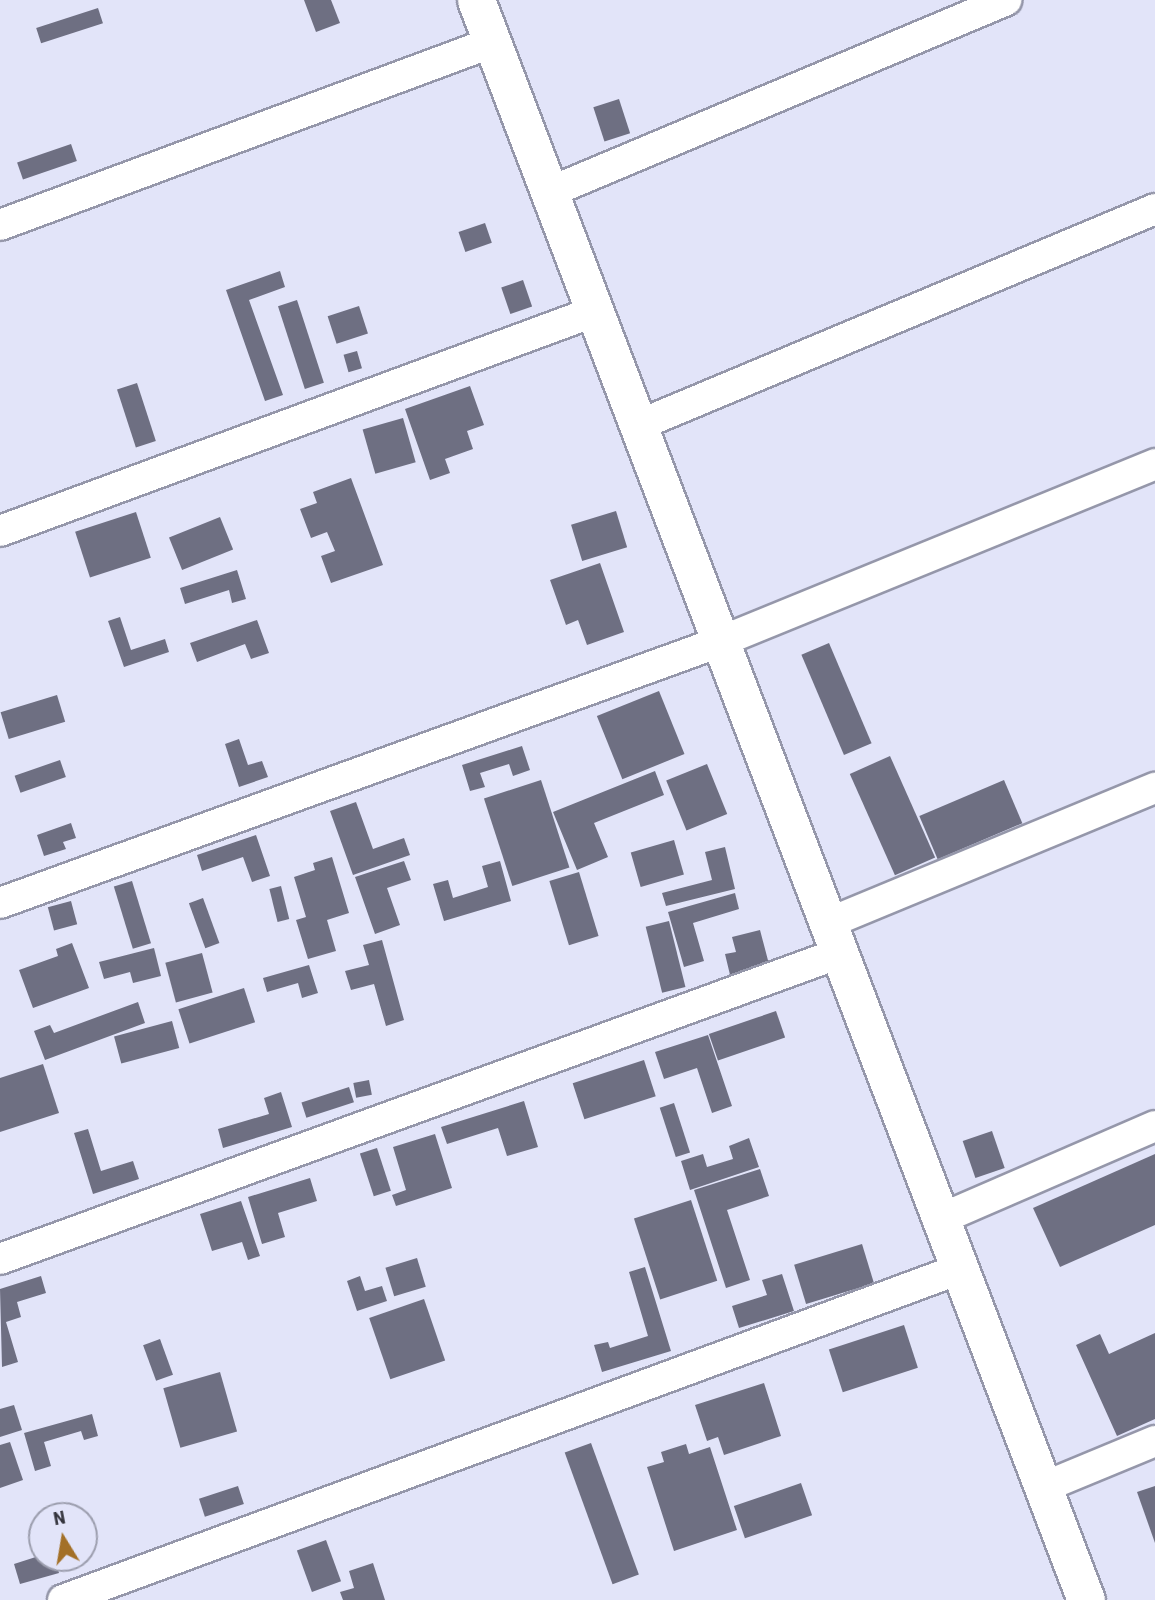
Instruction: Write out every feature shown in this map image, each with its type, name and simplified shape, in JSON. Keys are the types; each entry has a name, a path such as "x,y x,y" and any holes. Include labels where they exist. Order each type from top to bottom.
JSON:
{"street":[{"path":"476,0 722,642 957,1270 1045,1487 1078,1598"},
{"path":"550,192 1006,0"},
{"path":"0,225 493,42"},
{"path":"639,425 1155,209"},
{"path":"0,531 596,311"},
{"path":"0,903 722,642 1155,464"},
{"path":"0,1259 831,939 1155,788"},
{"path":"938,1220 1155,1126"},
{"path":"63,1600 957,1270"},
{"path":"1045,1487 1155,1441"}],"building":[{"path":"304,0 331,0 340,23 316,32"},
{"path":"98,8 103,23 41,43 36,28"},
{"path":"619,99 630,133 604,142 593,107"},
{"path":"71,144 77,161 23,180 17,163"},
{"path":"485,223 492,243 465,252 459,232"},
{"path":"280,271 285,287 249,300 283,395 265,401 226,290"},
{"path":"523,280 532,306 510,314 501,287"},
{"path":"297,300 324,383 305,389 278,306"},
{"path":"359,306 368,334 337,344 328,316"},
{"path":"357,351 362,368 349,372 344,355"},
{"path":"137,383 156,441 136,448 117,389"},
{"path":"470,386 484,425 467,431 473,449 445,459 450,473 430,480 405,409"},
{"path":"403,418 416,462 375,474 363,430"},
{"path":"351,478 383,565 331,583 321,556 335,551 327,532 311,538 300,509 317,503 313,492"},
{"path":"616,511 627,547 582,561 571,525"},
{"path":"136,512 151,558 90,577 75,532"},
{"path":"220,517 233,549 182,570 169,538"},
{"path":"600,563 624,632 587,645 578,620 566,625 550,580"},
{"path":"237,570 246,599 232,603 229,590 185,604 180,588"},
{"path":"120,617 131,650 165,639 169,652 124,667 108,621"},
{"path":"257,620 269,653 251,659 245,644 197,662 190,643"},
{"path":"829,643 872,743 844,755 801,655"},
{"path":"659,691 684,754 622,779 597,716"},
{"path":"57,695 65,722 9,739 1,712"},
{"path":"239,739 248,765 262,761 268,777 239,787 225,744"},
{"path":"522,746 530,770 513,776 509,764 480,773 485,787 470,791 462,765"},
{"path":"890,756 935,857 895,875 850,774"},
{"path":"60,760 66,777 20,793 15,776"},
{"path":"707,764 727,814 686,831 666,780"},
{"path":"655,771 664,795 594,823 608,857 577,870 553,812"},
{"path":"541,780 569,867 512,886 484,799"},
{"path":"1004,780 1022,823 938,859 919,816"},
{"path":"356,802 373,849 404,838 410,855 353,875 330,811"},
{"path":"71,823 76,838 63,842 66,849 44,856 37,835"},
{"path":"256,835 270,876 252,882 243,857 202,871 197,855"},
{"path":"674,840 684,875 641,887 631,852"},
{"path":"725,847 735,889 666,906 662,893 712,880 705,852"},
{"path":"332,857 349,913 327,920 336,951 308,959 296,920 306,917 294,877 315,870 313,863"},
{"path":"404,861 411,880 387,888 400,925 375,934 355,877"},
{"path":"500,861 511,901 444,921 433,884 448,880 453,898 488,887 482,866"},
{"path":"579,872 599,936 569,945 549,881"},
{"path":"132,881 151,943 133,949 114,887"},
{"path":"281,886 289,919 278,922 269,889"},
{"path":"735,893 739,909 693,923 704,961 684,967 668,912"},
{"path":"203,898 219,943 205,948 189,903"},
{"path":"71,901 77,924 54,930 48,907"},
{"path":"669,921 685,987 662,993 646,927"},
{"path":"760,930 770,968 731,979 725,954 736,952 732,937"},
{"path":"382,940 404,1020 386,1026 374,984 351,990 345,971 369,965 363,945"},
{"path":"72,943 89,988 33,1008 19,970 58,956 56,949"},
{"path":"154,948 161,976 133,983 130,972 104,979 99,962"},
{"path":"202,953 213,993 176,1002 165,963"},
{"path":"309,965 318,993 302,998 298,983 267,992 263,978"},
{"path":"244,988 255,1022 190,1044 178,1009"},
{"path":"138,1002 145,1023 45,1060 34,1031 50,1025 54,1033"},
{"path":"776,1011 785,1037 718,1061 709,1034"},
{"path":"172,1021 179,1048 121,1064 114,1037"},
{"path":"708,1035 732,1106 712,1113 697,1068 664,1079 655,1052"},
{"path":"644,1060 656,1096 584,1119 573,1083"},
{"path":"43,1064 59,1113 0,1132 0,1078"},
{"path":"369,1080 372,1095 356,1098 353,1083"},
{"path":"349,1087 354,1102 306,1118 301,1102"},
{"path":"281,1092 292,1127 223,1148 218,1129 269,1114 264,1098"},
{"path":"524,1101 538,1147 507,1156 498,1128 447,1144 441,1127"},
{"path":"674,1103 690,1152 676,1157 660,1108"},
{"path":"88,1129 101,1171 133,1161 139,1179 93,1194 74,1133"},
{"path":"992,1131 1005,1168 975,1178 963,1141"},
{"path":"435,1134 452,1188 396,1206 392,1195 406,1190 393,1147"},
{"path":"749,1138 759,1167 690,1190 681,1161 703,1154 707,1167 733,1159 729,1146"},
{"path":"377,1148 391,1191 374,1196 360,1154"},
{"path":"1155,1154 1155,1225 1060,1267 1033,1208"},
{"path":"760,1169 769,1196 727,1210 750,1280 726,1288 694,1190"},
{"path":"310,1178 317,1201 278,1213 285,1237 262,1244 248,1197"},
{"path":"691,1200 717,1281 660,1299 634,1219"},
{"path":"241,1201 260,1256 248,1260 242,1242 212,1251 200,1214"},
{"path":"862,1244 874,1283 806,1304 794,1265"},
{"path":"417,1258 426,1287 394,1296 385,1268"},
{"path":"645,1267 671,1351 602,1372 594,1345 608,1342 610,1348 648,1336 629,1272"},
{"path":"782,1274 794,1311 739,1328 732,1306 767,1295 762,1280"},
{"path":"41,1276 46,1293 17,1302 21,1317 6,1322 18,1362 2,1367 0,1289"},
{"path":"360,1276 365,1291 382,1286 387,1301 357,1311 347,1281"},
{"path":"424,1299 445,1360 390,1379 369,1318"},
{"path":"904,1325 918,1368 843,1392 829,1349"},
{"path":"1155,1333 1155,1419 1117,1436 1076,1345 1100,1334 1109,1354"},
{"path":"160,1339 173,1375 156,1381 143,1345"},
{"path":"220,1372 237,1432 180,1448 163,1388"},
{"path":"764,1383 781,1436 724,1455 718,1437 707,1441 695,1405"},
{"path":"14,1405 22,1430 0,1437 0,1409"},
{"path":"92,1414 98,1436 84,1440 81,1431 44,1442 51,1466 35,1471 24,1433"},
{"path":"10,1442 23,1480 0,1488 0,1445"},
{"path":"591,1443 639,1575 613,1584 565,1453"},
{"path":"686,1444 689,1454 710,1447 737,1530 674,1551 647,1467 664,1462 661,1452"},
{"path":"801,1483 812,1515 745,1538 734,1506"},
{"path":"238,1486 244,1504 205,1517 199,1499"},
{"path":"1155,1486 1155,1543 1137,1492"},
{"path":"326,1540 341,1581 312,1592 297,1551"},
{"path":"28,1560 28,1572 59,1573 20,1584 14,1564"},
{"path":"373,1563 385,1600 343,1600 340,1592 354,1588 349,1571"}]}
